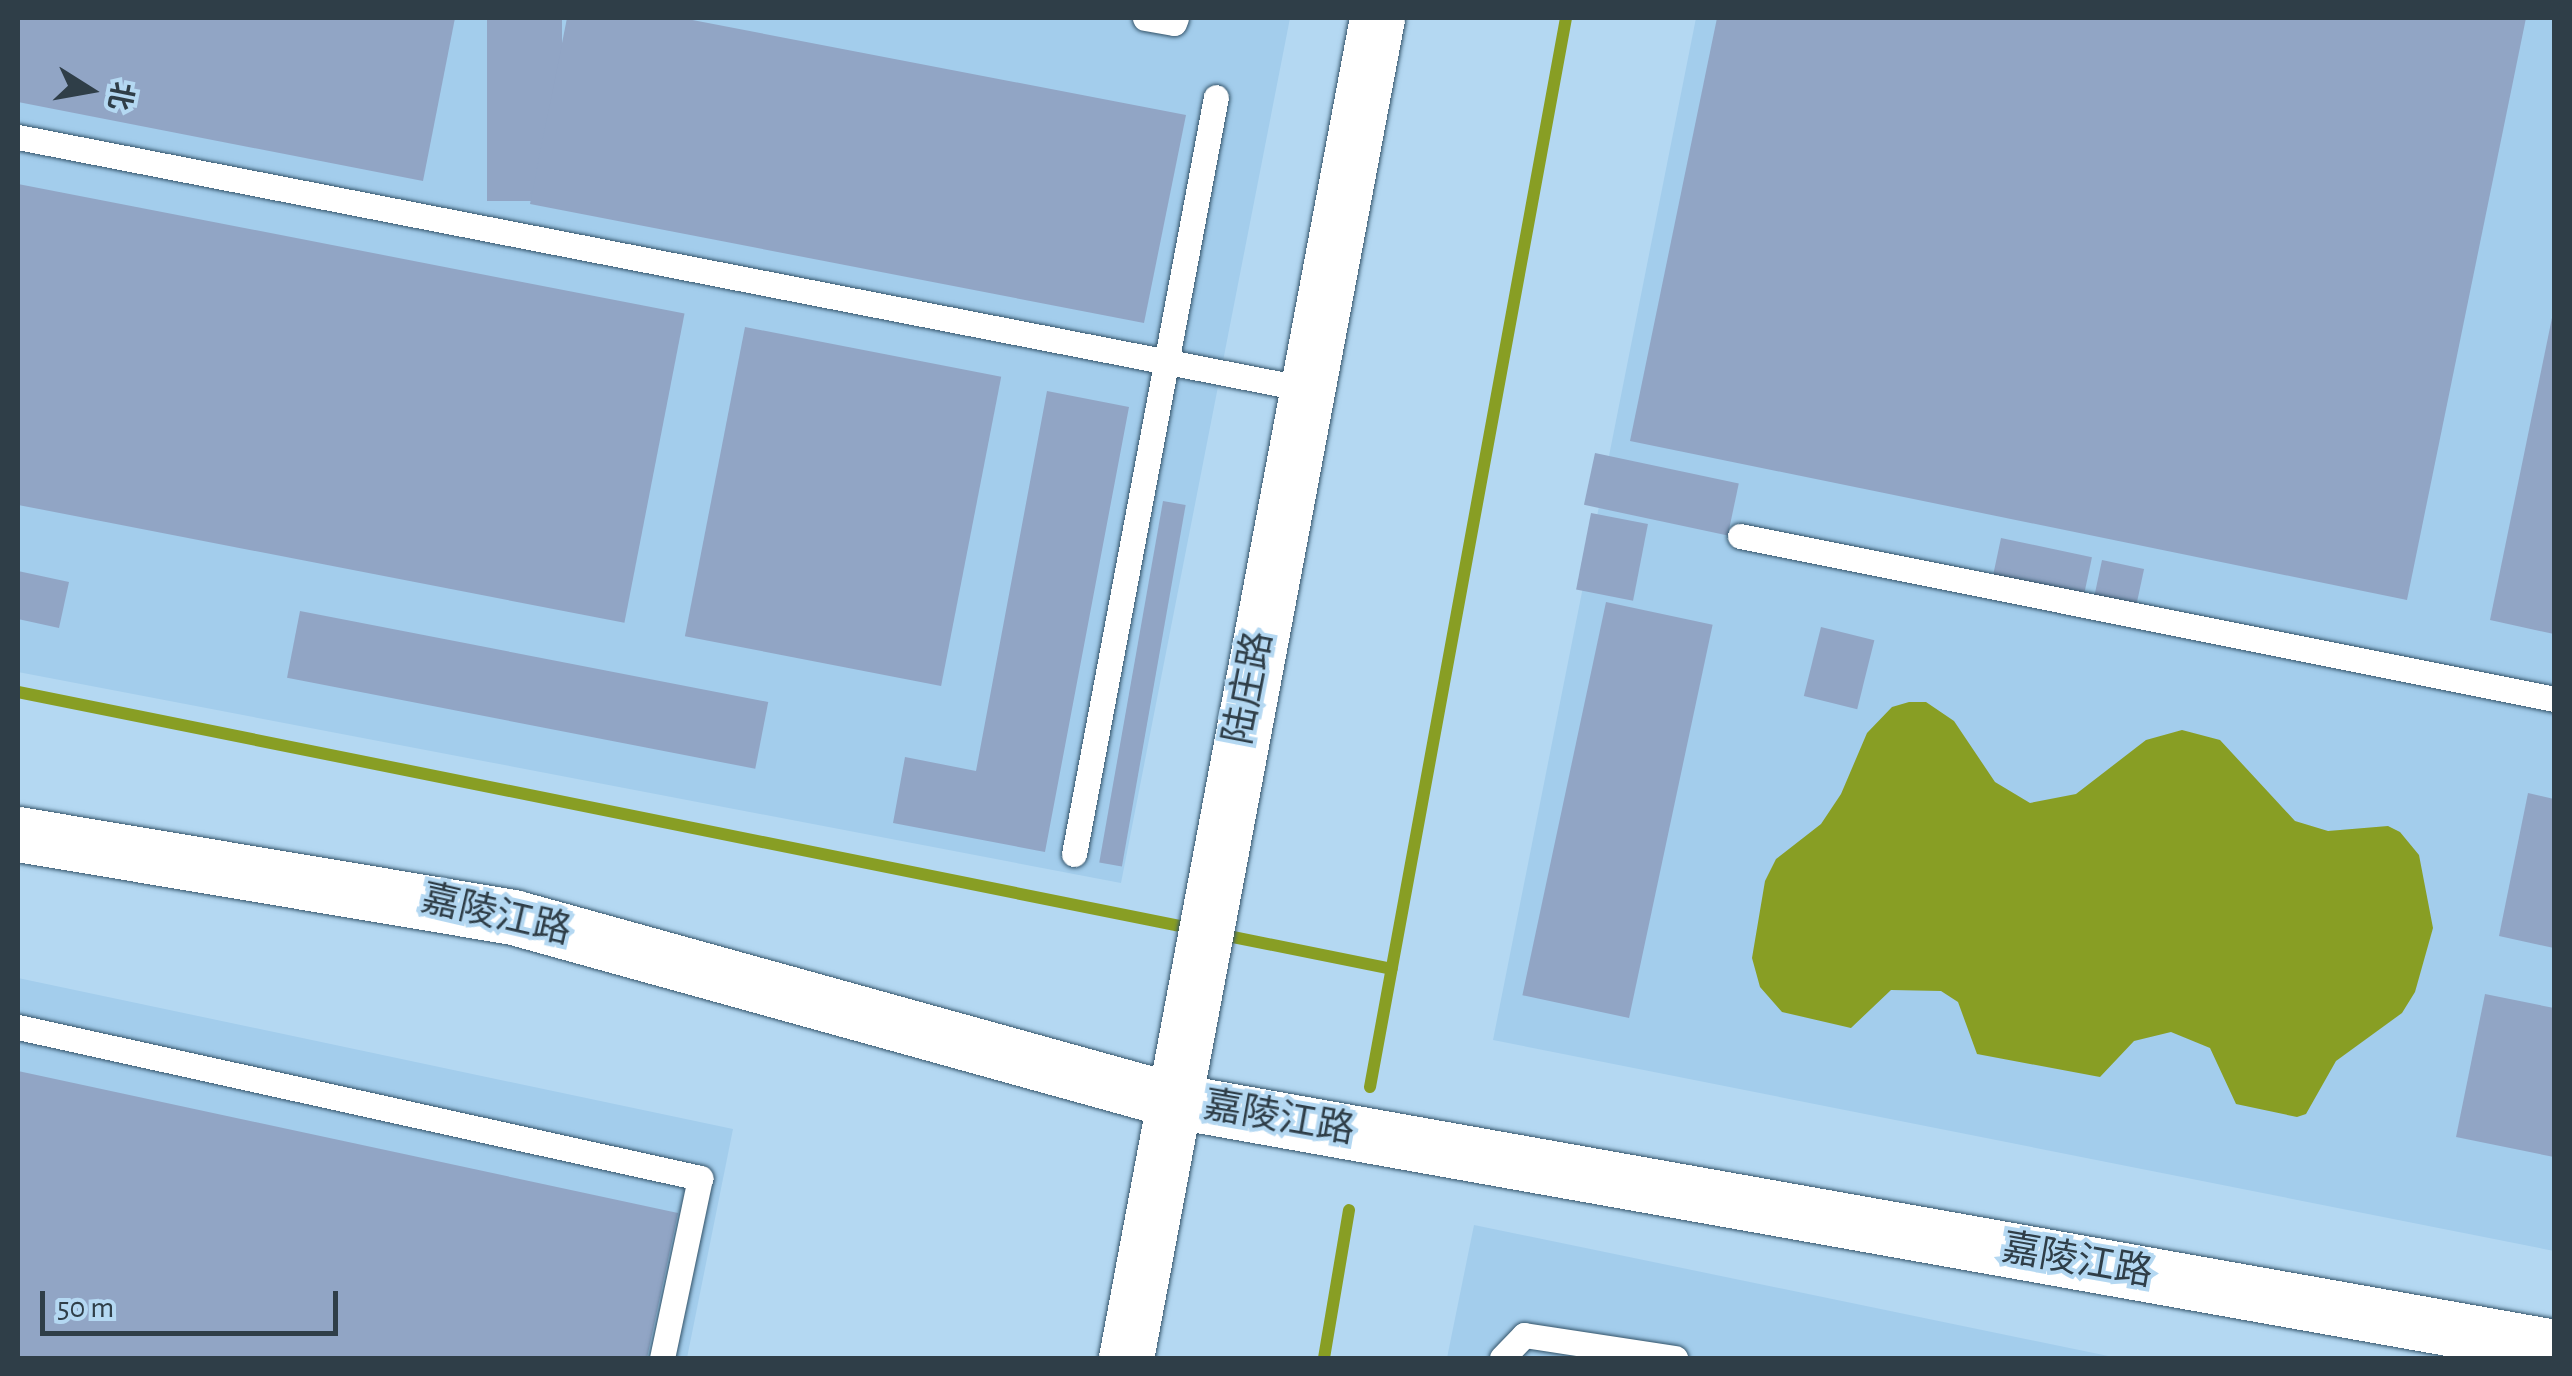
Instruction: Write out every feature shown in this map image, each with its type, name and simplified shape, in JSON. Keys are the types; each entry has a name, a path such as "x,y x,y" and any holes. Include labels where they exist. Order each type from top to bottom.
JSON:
{"street":[{"name":"陆庄路","path":"1126,1358 1376,18"},
{"name":"嘉陵江路","path":"18,834 513,917 1176,1101 2554,1347"}],"lane":[{"path":"1145,18 1174,23 1176,18"},
{"path":"1074,854 1216,97"},
{"path":"18,138 1306,389"},
{"path":"1740,536 2554,698"},
{"path":"18,1028 700,1178 662,1358"},
{"path":"1502,1358 1524,1334 1675,1358"}],"shaded area":[{"path":"18,18 1290,18 1121,883 18,672"},
{"path":"1696,18 2554,18 2554,1251 1493,1040"},
{"path":"1926,702 1954,721 1995,782 2030,803 2076,794 2146,740 2182,730 2220,740 2295,821 2328,831 2388,826 2400,832 2419,855 2433,928 2415,992 2402,1013 2336,1061 2306,1114 2297,1117 2236,1104 2210,1048 2171,1032 2134,1041 2100,1077 1977,1054 1958,1002 1941,991 1891,990 1851,1028 1782,1012 1760,987 1752,958 1765,881 1776,859 1821,824 1841,794 1867,733 1892,707"},
{"path":"18,978 733,1129 687,1358 18,1358"},
{"path":"1474,1225 2118,1358 1447,1358"}],"building":[{"path":"18,18 455,18 423,181 18,102"},
{"path":"487,18 562,18 562,201 487,201"},
{"path":"567,18 682,18 1186,115 1144,323 530,204"},
{"path":"1717,18 2526,18 2407,600 1630,441"},
{"path":"18,184 685,314 624,623 18,505"},
{"path":"2554,314 2554,634 2490,620"},
{"path":"745,327 1001,377 941,686 685,636"},
{"path":"1047,391 1129,407 1045,852 893,823 905,757 976,771"},
{"path":"1595,453 1739,484 1728,535 1584,505"},
{"path":"1163,501 1186,505 1122,866 1099,862"},
{"path":"1591,513 1648,524 1633,601 1576,590"},
{"path":"2001,538 2092,557 2084,595 1993,575"},
{"path":"2102,560 2144,569 2136,608 2094,599"},
{"path":"18,571 69,582 59,628 18,619"},
{"path":"1606,602 1713,625 1629,1018 1522,995"},
{"path":"300,611 768,702 755,769 287,678"},
{"path":"1821,627 1874,640 1857,709 1804,696"},
{"path":"2528,793 2554,799 2554,948 2499,936"},
{"path":"2485,994 2554,1008 2554,1157 2456,1137"},
{"path":"18,1071 678,1213 647,1358 18,1358"}],"waterway":[{"path":"1370,1087 1566,18"},
{"path":"18,692 1194,929"},
{"path":"1218,934 1392,969"},
{"path":"1324,1358 1349,1210"}]}
